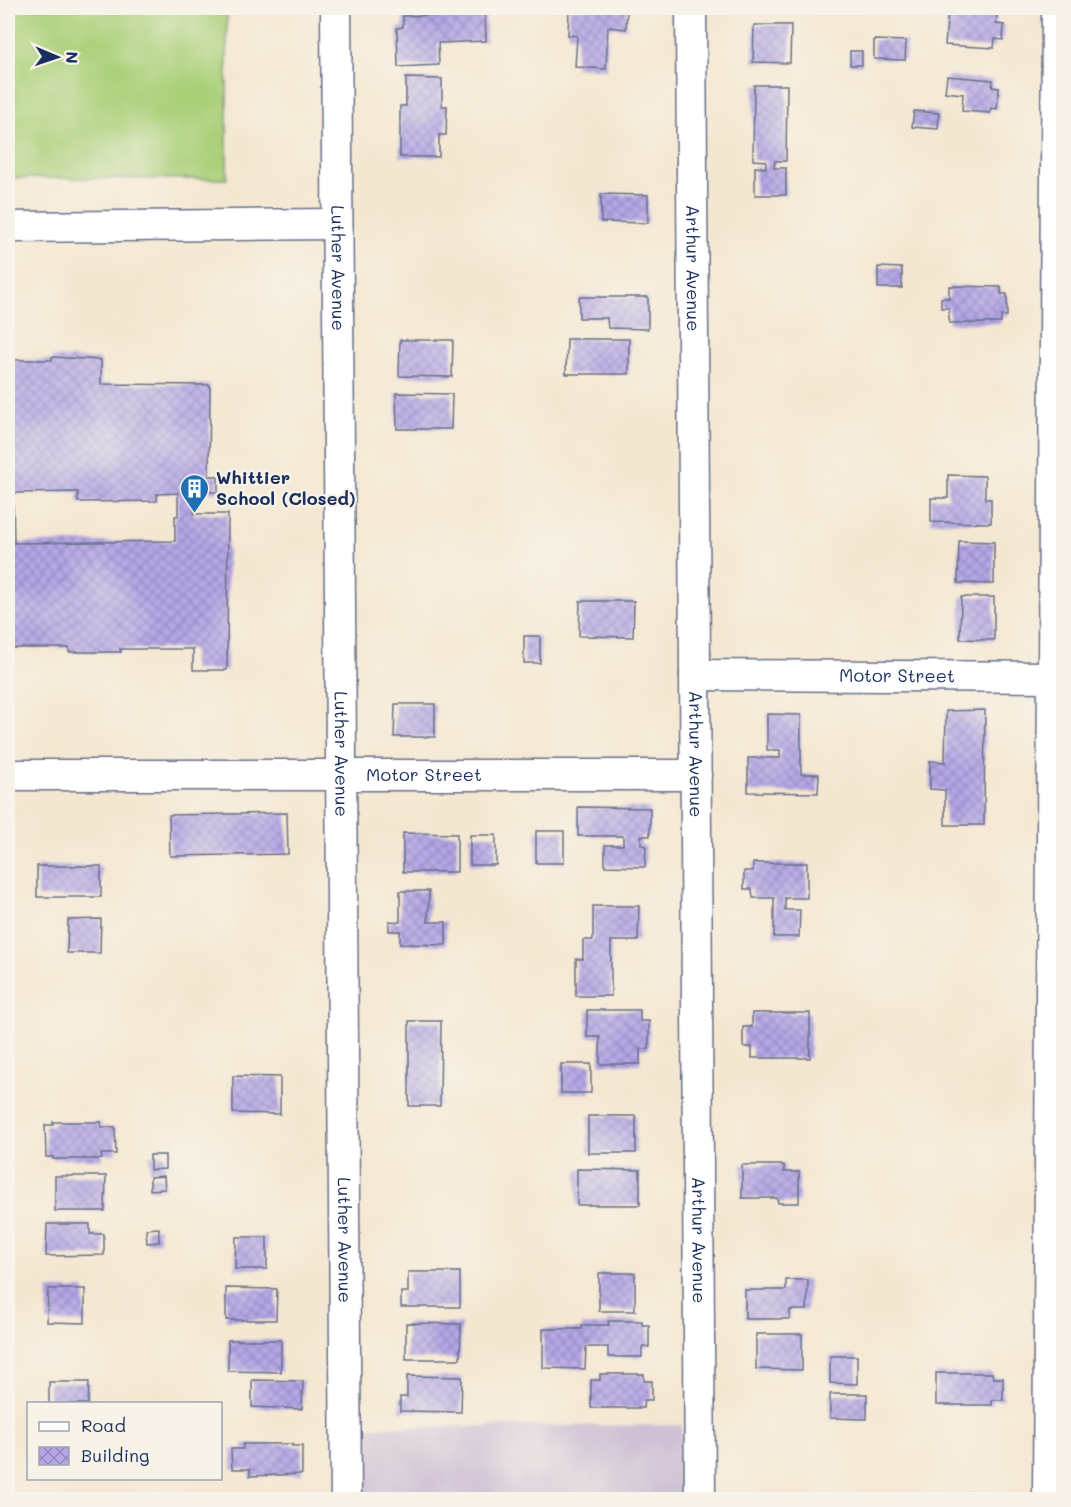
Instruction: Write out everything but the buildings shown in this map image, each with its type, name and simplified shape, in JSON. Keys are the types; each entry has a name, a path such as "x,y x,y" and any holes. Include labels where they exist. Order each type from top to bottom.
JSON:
{"street":[{"name":"Luther Avenue","path":"336,8 346,1500"},
{"name":"Arthur Avenue","path":"691,8 700,1500"},
{"path":"1048,1500 1058,677 1057,8"},
{"path":"8,227 337,224"},
{"name":"Motor Street","path":"695,675 1058,677"},
{"name":"Motor Street","path":"8,775 696,775"}],"shaded area":[{"path":"682,1425 682,1499 361,1499 360,1427"}],"green space":[{"path":"8,8 227,8 227,179 8,178"}],"place":[{"name":"Whittier School (Closed)","path":"195,514"}]}
